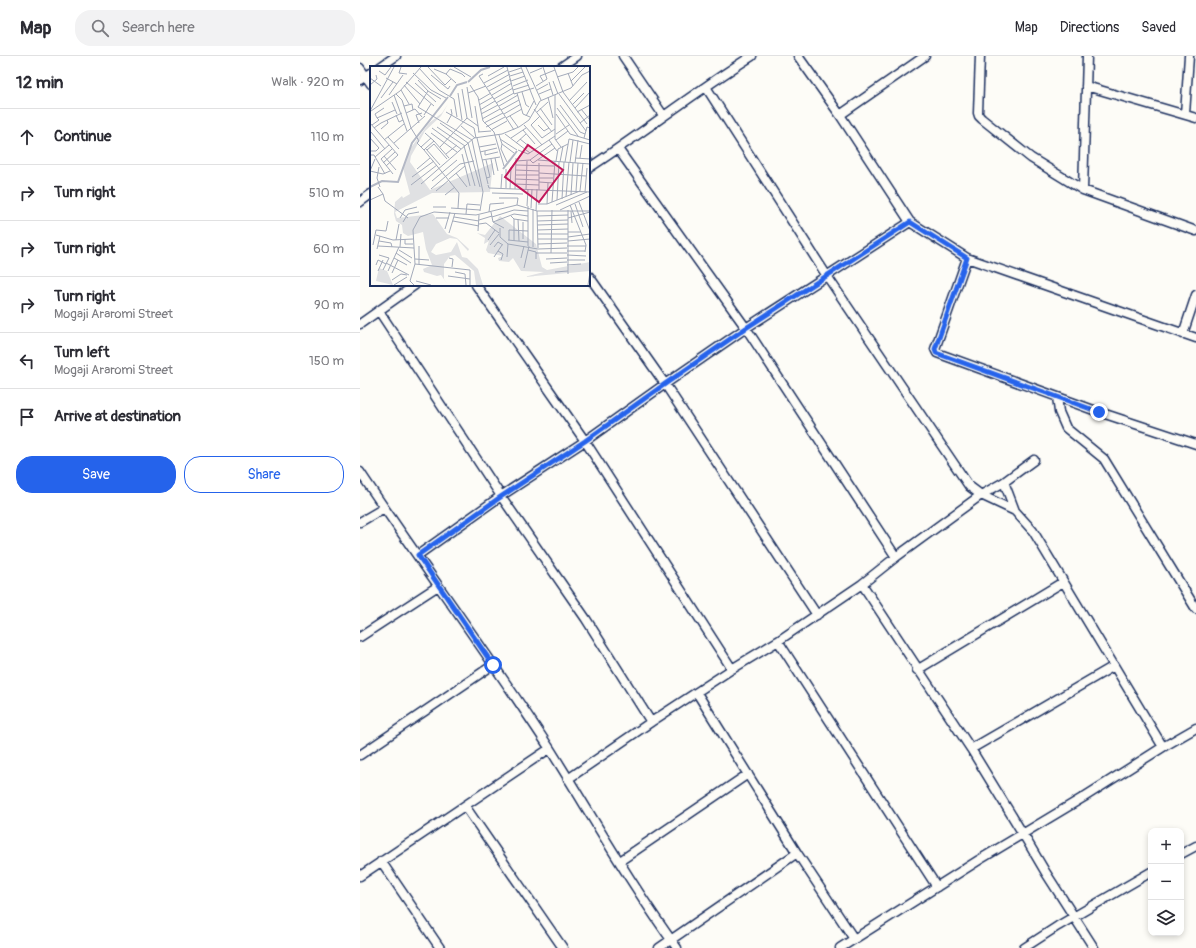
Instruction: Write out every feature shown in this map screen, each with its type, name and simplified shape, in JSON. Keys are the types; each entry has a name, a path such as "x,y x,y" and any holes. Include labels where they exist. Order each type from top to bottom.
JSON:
{"street":[{"path":"381,66 396,56"},
{"path":"562,66 577,56"},
{"path":"623,56 663,115"},
{"path":"590,167 618,149 663,115 750,56"},
{"path":"798,56 840,115 910,222 967,258 1196,338"},
{"path":"840,115 925,56"},
{"path":"980,56 979,116 1031,158 1083,190 1196,231"},
{"path":"1083,190 1087,56"},
{"path":"1185,114 1189,56"},
{"path":"360,68 366,76"},
{"path":"1086,86 1196,118"},
{"path":"706,87 827,276 969,486 981,495 1015,511"},
{"path":"618,149 746,328 896,557"},
{"path":"360,202 370,195"},
{"path":"418,555 502,496 585,441 746,328 910,222"},
{"path":"967,258 935,349 936,353 1099,412 1196,444"},
{"path":"590,277 665,384 817,614"},
{"path":"360,324 414,286"},
{"path":"477,286 585,441 732,668"},
{"path":"1183,334 1196,295"},
{"path":"379,311 586,619 651,722"},
{"path":"1057,397 1059,412 1066,428 1104,459 1196,609"},
{"path":"568,779 732,668 778,641 862,584 896,557 981,495 1004,482 1034,460"},
{"path":"360,472 549,749 643,899 677,948"},
{"path":"1004,482 1015,511 1033,531 1163,747"},
{"path":"360,522 384,508"},
{"path":"917,670 1063,582"},
{"path":"862,584 970,750 1094,948"},
{"path":"360,637 438,586"},
{"path":"778,641 937,887"},
{"path":"360,755 493,665"},
{"path":"970,750 1114,666"},
{"path":"697,693 797,853 854,939"},
{"path":"840,948 979,860 1196,728"},
{"path":"360,876 549,749"},
{"path":"620,861 748,774"},
{"path":"464,806 563,948"},
{"path":"1184,852 1196,846"},
{"path":"659,948 797,853"},
{"path":"381,861 440,948"},
{"path":"1024,948 1074,916 1148,874"}],"route":[{"path":"493,665 418,555 502,496 585,441 746,328 910,222 967,258 935,349 936,353 1099,412"}]}
